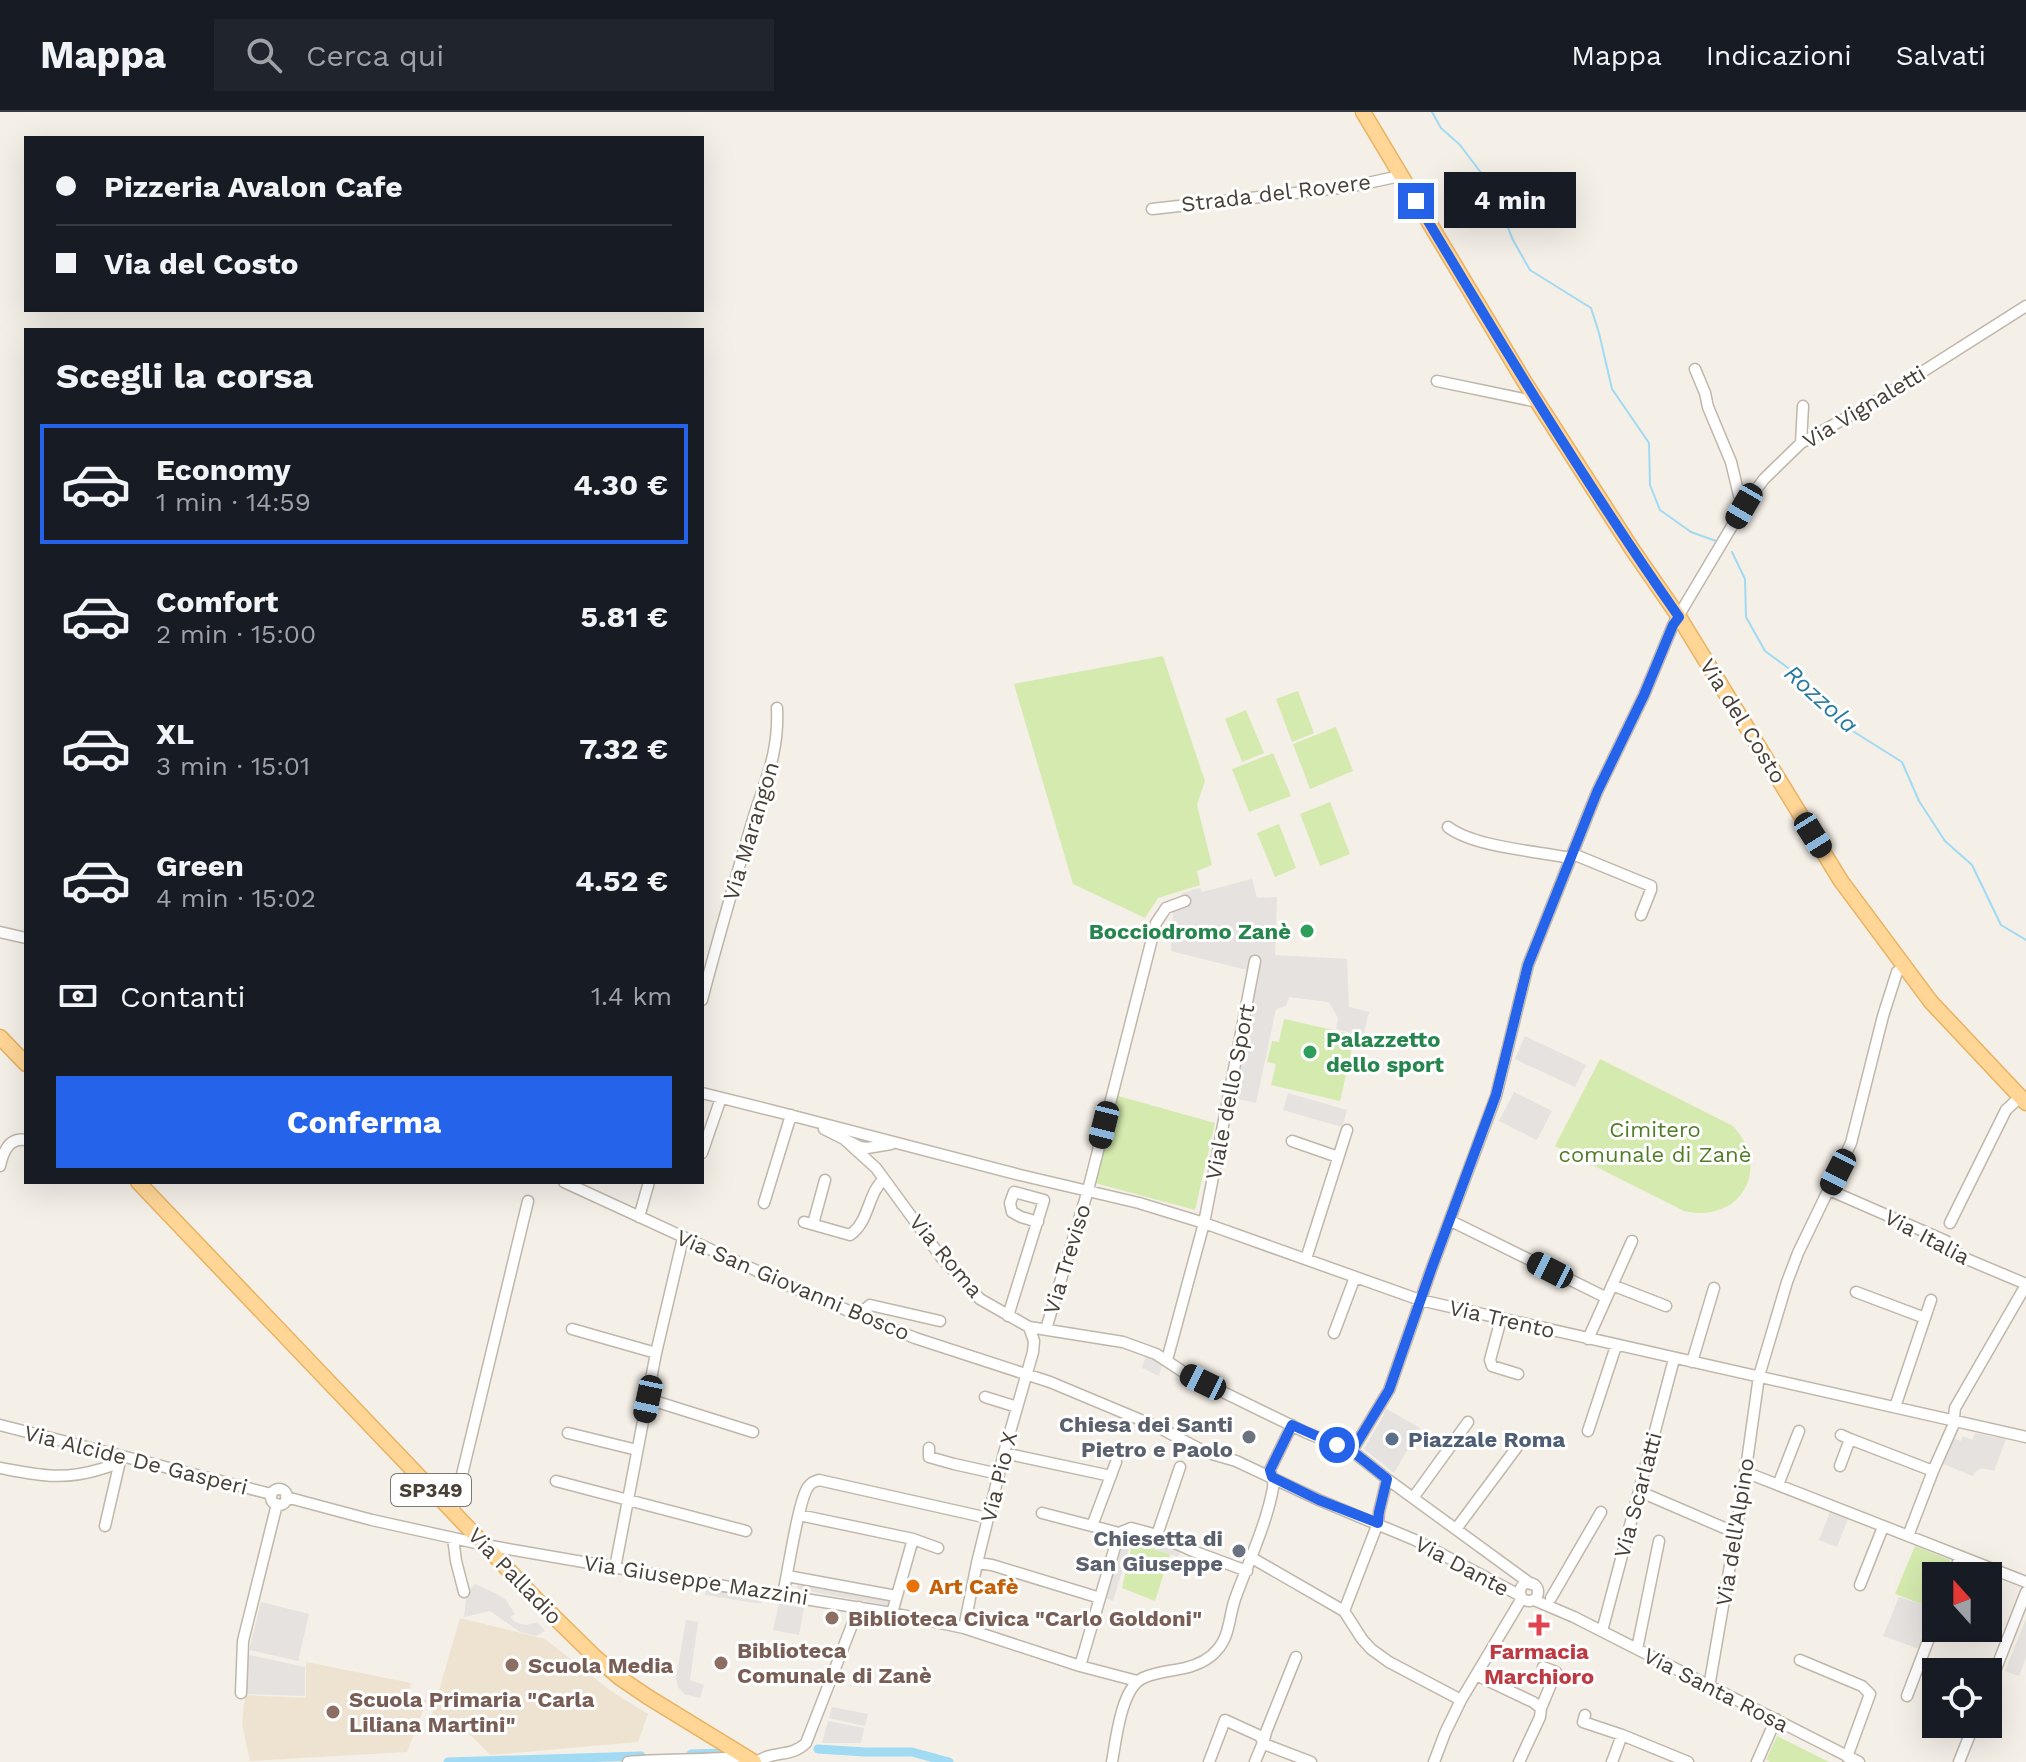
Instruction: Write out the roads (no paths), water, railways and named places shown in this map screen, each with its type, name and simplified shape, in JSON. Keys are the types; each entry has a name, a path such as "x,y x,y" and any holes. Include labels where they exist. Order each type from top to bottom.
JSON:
{"main road":[{"name":"Via del Costo","path":"1363,112 1538,402 1679,617 1841,881 1931,1002 2023,1100"},
{"path":"0,1037 24,1062"},
{"name":"Via Palladio","path":"140,1184 595,1657 648,1697 752,1760"}],"street":[{"name":"Strada del Rovere","path":"1152,209 1349,187 1400,176"},
{"name":"Via Vignaletti","path":"1352,1451 1389,1390 1496,1095 1528,965 1597,792 1644,695 1673,625 1744,506 1764,479 1801,443 1878,400 2026,306"},
{"path":"1695,369 1731,462 1744,506"},
{"path":"1437,381 1538,402"},
{"path":"1801,443 1803,406"},
{"name":"Via Marangon","path":"706,972 773,760 778,731 777,708"},
{"path":"1448,827 1459,835 1487,843 1572,856 1651,886 1641,915"},
{"name":"Via Treviso","path":"1046,1329 1088,1190 1156,923 1166,908 1185,901"},
{"path":"0,932 24,938"},
{"name":"Viale dello Sport","path":"1167,1360 1204,1223 1255,961"},
{"name":"Via dell'Alpino","path":"1709,1687 1759,1376 1798,1253 1851,1143 1883,1016 1897,972 1904,966"},
{"name":"Via Trento","path":"704,1094 794,1116 871,1142 895,1143 1088,1190 1204,1223 1420,1300 2026,1437"},
{"path":"704,1147 721,1098"},
{"path":"1950,1223 2006,1110 2023,1100"},
{"path":"764,1203 794,1116"},
{"path":"1306,1259 1347,1130"},
{"name":"Via Roma","path":"848,1135 941,1257 980,1299 1029,1327 1123,1342 1167,1360 1188,1375 1307,1433 1352,1451 1387,1479"},
{"path":"0,1166 4,1150 10,1144 24,1140"},
{"path":"1292,1141 1338,1157"},
{"name":"Via Roma","path":"871,1142 870,1154 876,1168"},
{"path":"1020,1175 1010,1203 1012,1212 1038,1222"},
{"path":"825,1180 809,1223 850,1235 864,1219 874,1191 884,1179"},
{"name":"Via San Giovanni Bosco","path":"568,1184 805,1293 915,1338 1094,1399 1205,1452 1236,1461 1272,1477"},
{"path":"639,1217 648,1184"},
{"name":"Via Italia","path":"1829,1190 1946,1241 1962,1257 2026,1285"},
{"path":"1008,1316 1044,1200 1014,1192"},
{"path":"453,1512 528,1201"},
{"path":"1451,1221 1605,1297"},
{"path":"615,1568 656,1353 683,1238"},
{"path":"1588,1339 1632,1241"},
{"path":"1334,1333 1355,1277"},
{"path":"1612,1285 1666,1306"},
{"path":"1908,1536 1950,1435 1955,1408 2026,1285"},
{"path":"1692,1362 1714,1288"},
{"path":"1856,1292 1925,1318"},
{"path":"1895,1407 1931,1300"},
{"path":"859,1314 870,1305 940,1321"},
{"path":"1501,1319 1490,1360 1492,1366 1518,1374"},
{"path":"1029,1327 1034,1341"},
{"path":"572,1329 656,1353"},
{"name":"Via Roma","path":"1034,1341 1040,1337 1063,1334"},
{"name":"Via Pio X","path":"964,1628 977,1563 1034,1341"},
{"path":"1588,1431 1616,1346"},
{"name":"Via Scarlatti","path":"1602,1631 1674,1359"},
{"path":"985,1397 1017,1407"},
{"path":"648,1399 753,1432"},
{"path":"1413,1498 1468,1422"},
{"name":"Via Alcide De Gasperi","path":"0,1425 278,1498 485,1545"},
{"path":"1112,1762 1119,1721 1137,1681 1193,1666 1217,1651 1225,1639 1234,1602 1252,1558 1274,1484 1270,1470 1292,1425"},
{"path":"1778,1485 1799,1431"},
{"path":"568,1433 637,1450"},
{"path":"1840,1466 1846,1437 1933,1471"},
{"path":"1456,1529 1520,1443"},
{"path":"929,1448 929,1457 999,1474"},
{"path":"1004,1453 1111,1476"},
{"path":"0,1468 64,1477 88,1473 121,1459"},
{"path":"105,1526 121,1459"},
{"path":"1092,1526 1116,1462"},
{"path":"1157,1535 1180,1467"},
{"path":"1745,1472 2026,1582"},
{"name":"Via Dante","path":"1272,1477 1415,1540 1524,1597"},
{"path":"1344,1611 1378,1523 1387,1479"},
{"name":"Via Santa Rosa","path":"1387,1479 1520,1574 1574,1617"},
{"path":"783,1594 806,1490 811,1483 819,1480 988,1518"},
{"path":"556,1481 746,1531"},
{"path":"1650,1496 1736,1533"},
{"path":"241,1693 243,1641 278,1498"},
{"path":"1551,1598 1601,1512"},
{"path":"1042,1513 1119,1533 1131,1528 1157,1535 1247,1571"},
{"path":"799,1515 913,1539 938,1548"},
{"path":"1860,1585 1883,1527"},
{"path":"1080,1666 1119,1533"},
{"path":"453,1538 464,1592"},
{"path":"892,1613 913,1539"},
{"path":"1637,1649 1659,1541"},
{"name":"Via Giuseppe Mazzini","path":"485,1545 859,1607 964,1628 1137,1681"},
{"path":"1958,1562 1960,1557"},
{"path":"1252,1558 1344,1611 1362,1639 1389,1662 1461,1700"},
{"path":"977,1563 1100,1598"},
{"path":"1513,1571 1524,1597"},
{"path":"787,1576 896,1596"},
{"path":"1434,1762 1461,1700 1524,1597 1525,1584 1534,1586 1538,1593 1524,1597"},
{"path":"2000,1658 2026,1592"},
{"name":"Via Santa Rosa","path":"1524,1597 1574,1617 1859,1762"},
{"path":"628,1762 667,1758 752,1760 795,1752 810,1735 859,1607"},
{"path":"1907,1696 1928,1642"},
{"path":"1255,1762 1296,1657"},
{"path":"1800,1660 1862,1686 1870,1694 1847,1757"},
{"path":"1519,1762 1556,1672 1543,1667"},
{"path":"1476,1675 1541,1708"},
{"path":"1585,1715 1583,1722 1688,1762"},
{"path":"1757,1762 1776,1719"},
{"path":"1209,1762 1225,1720 1260,1736 1264,1744 1311,1762"},
{"path":"1612,1762 1622,1735"},
{"path":"1959,1762 1968,1738"}],"waterway":[{"name":"Rozzola","path":"1432,112 1441,128 1460,145 1491,186 1513,240 1530,270 1591,308 1612,389 1649,443 1650,485 1660,510 1691,532 1716,541"},
{"name":"Rozzola","path":"1732,552 1745,579 1746,617 1765,651 1803,679 1840,723 1902,762 1919,801 1945,841 1972,865 2001,925 2026,940"},
{"path":"818,1749 912,1752 949,1762"},
{"path":"691,1754 725,1753"},
{"path":"448,1762 641,1756"}],"place":[{"name":"Bocciodromo Zanè","path":"1307,931"},
{"name":"Palazzetto dello sport","path":"1310,1052"},
{"name":"Chiesa dei Santi Pietro e Paolo","path":"1249,1437"},
{"name":"Piazzale Roma","path":"1392,1439"},
{"name":"Chiesetta di San Giuseppe","path":"1239,1551"},
{"name":"Art Cafè","path":"913,1586"},
{"name":"Biblioteca Civica \"Carlo Goldoni\"","path":"832,1618"},
{"name":"Farmacia Marchioro","path":"1539,1625"},
{"name":"Biblioteca Comunale di Zanè","path":"721,1663"},
{"name":"Scuola Media","path":"512,1665"},
{"name":"Scuola Primaria \"Carla Liliana Martini\"","path":"333,1712"}],"park label":[{"name":"Cimitero comunale di Zanè","path":"1655,1142"}]}
